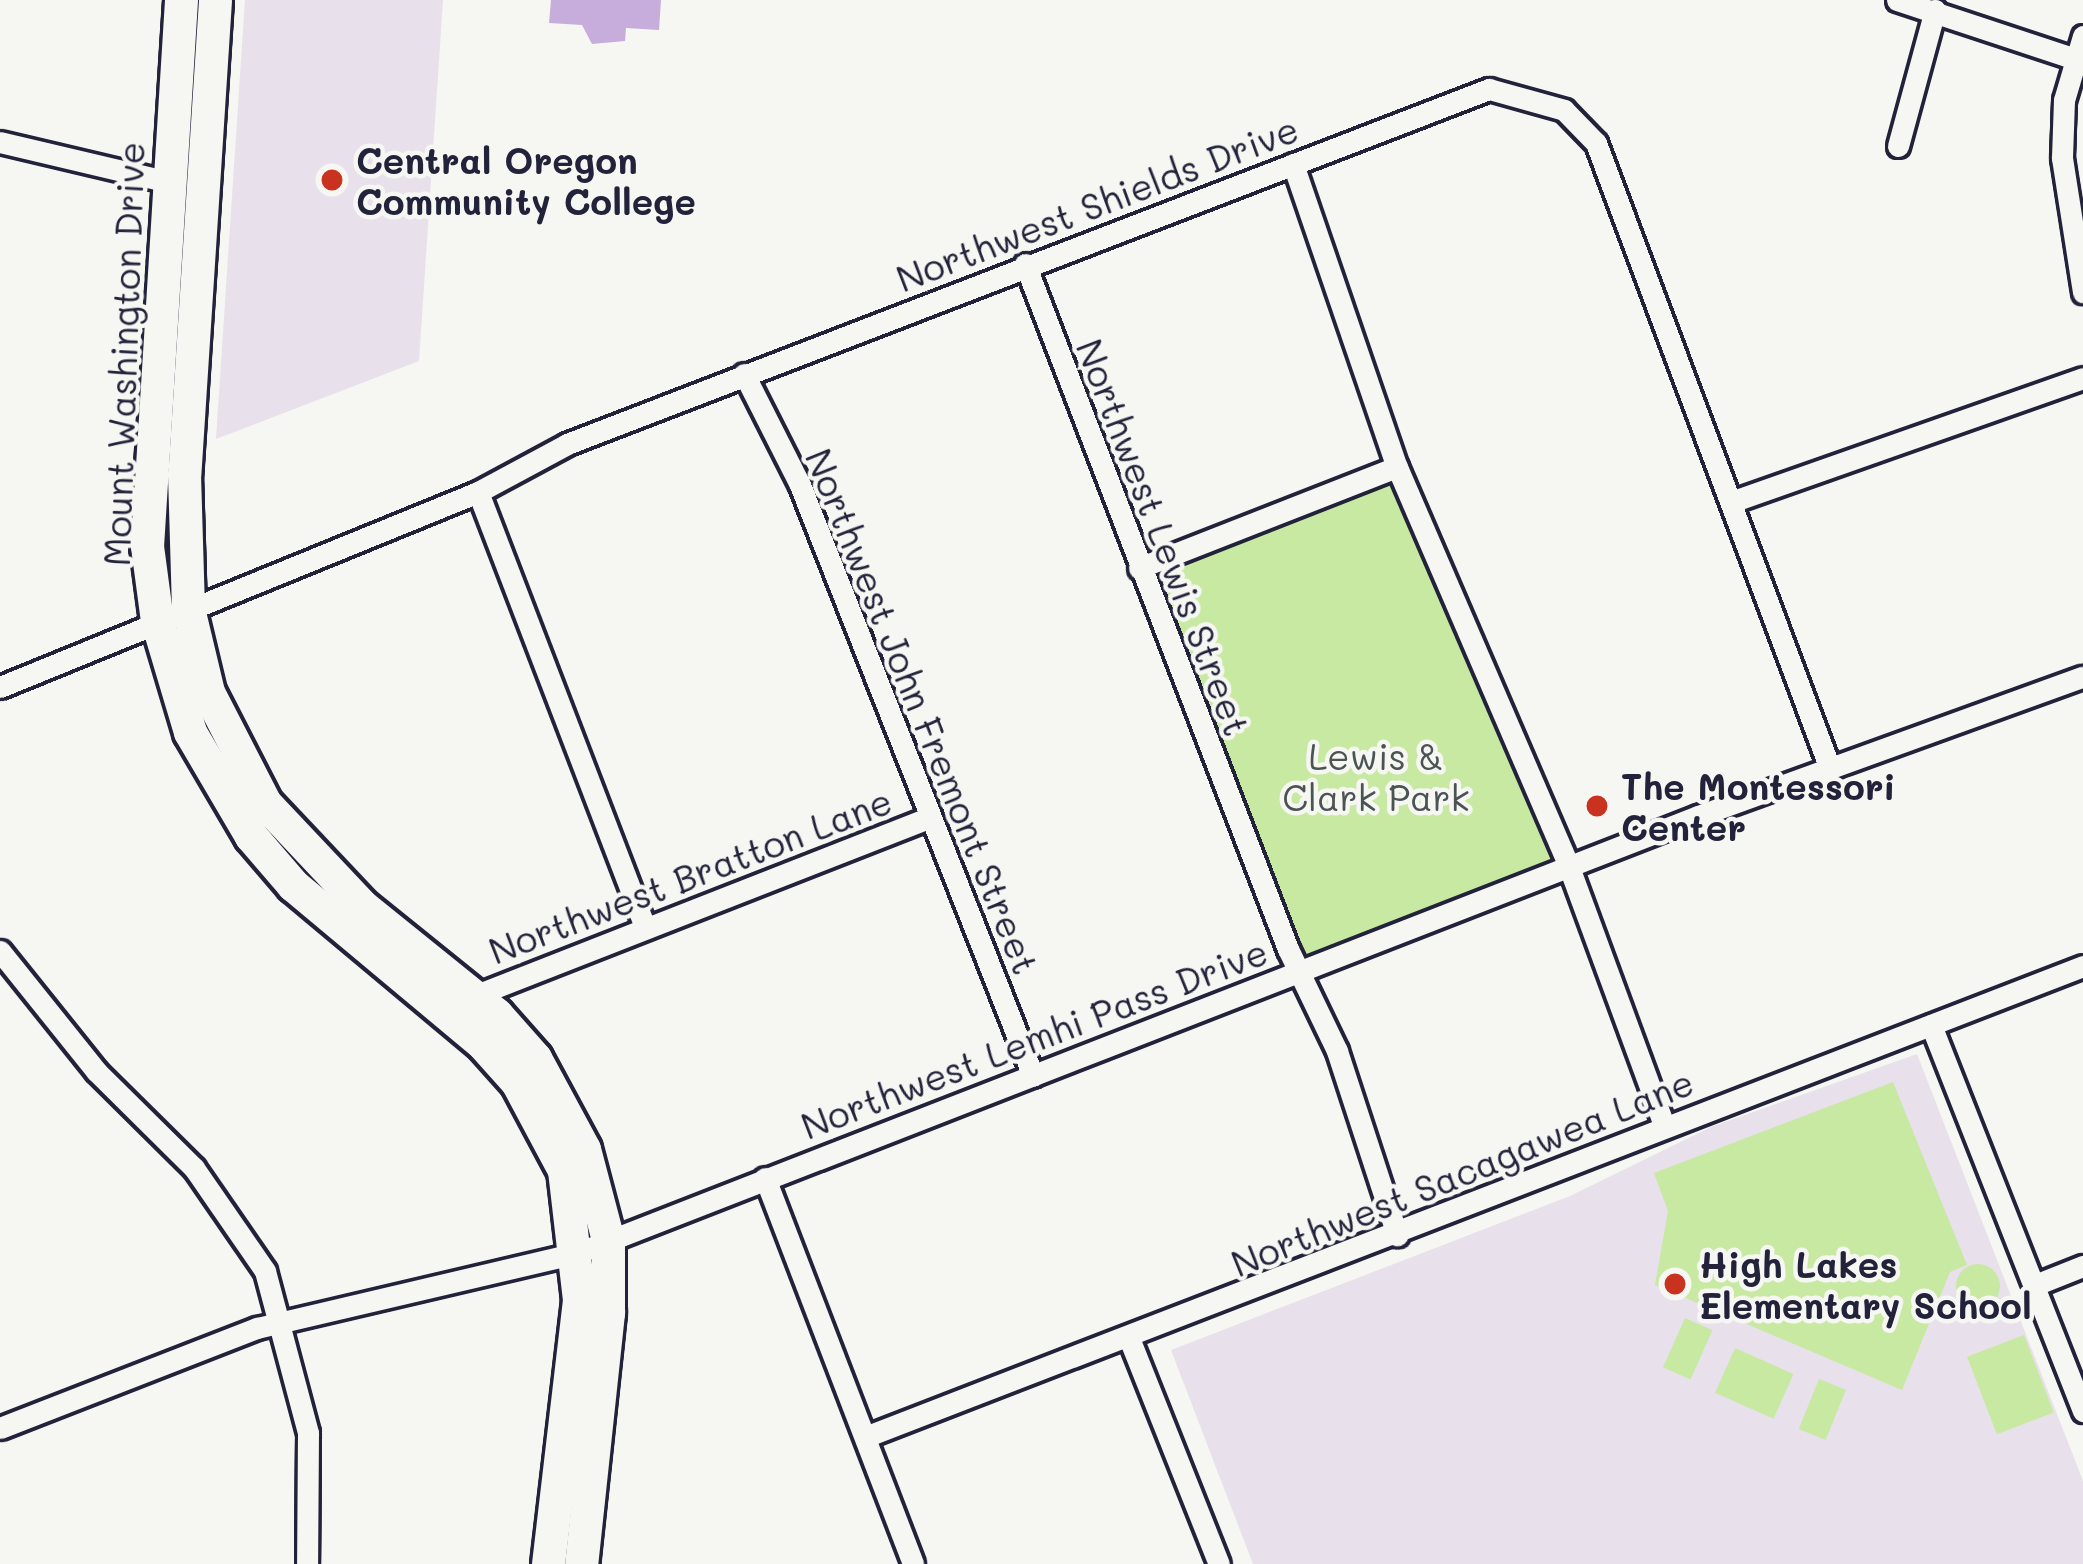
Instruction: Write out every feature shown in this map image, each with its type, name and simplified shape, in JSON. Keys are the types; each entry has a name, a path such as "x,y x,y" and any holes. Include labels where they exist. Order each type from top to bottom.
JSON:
{"main road":[{"name":"Mount Washington Drive","path":"181,0 147,546 228,746 266,803 361,905 474,996 559,1096 594,1246 581,1564"},
{"name":"Mount Washington Drive","path":"215,0 172,614 190,732 238,818 293,885 517,1082 564,1170 594,1246 548,1564"}],"street":[{"path":"1898,0 2075,58"},
{"path":"1898,146 1935,10"},
{"path":"2083,36 2075,58 2062,158 2083,292"},
{"name":"Northwest Shields Drive","path":"0,687 478,492 539,456 1025,264 1489,89 1564,110 1596,143 1829,766"},
{"path":"0,142 169,182"},
{"path":"1293,164 1397,466 1569,867 1664,1125"},
{"name":"Northwest Lewis Street","path":"1025,264 1297,971 1337,1051 1396,1235"},
{"name":"Northwest John Fremont Street","path":"744,374 800,485 1033,1076"},
{"path":"1731,502 2083,378"},
{"path":"1139,568 1397,466"},
{"path":"478,492 645,928"},
{"name":"Northwest Lemhi Pass Drive","path":"0,1428 284,1321 594,1246 1829,766 2083,677"},
{"name":"Northwest Bratton Lane","path":"474,996 930,817"},
{"path":"0,951 236,1221 284,1321 308,1433 307,1564"},
{"name":"Northwest Sacagawea Lane","path":"865,1437 2083,966"},
{"path":"1931,1025 2083,1411"},
{"path":"765,1178 913,1564"},
{"path":"2035,1285 2083,1266"},
{"path":"1129,1338 1219,1564"}],"shaded area":[{"name":"Central Oregon Community College","path":"245,0 443,0 419,361 216,439"},
{"name":"High Lakes Elementary School","path":"1917,1054 2083,1481 2083,1564 1253,1564 1171,1350 1570,1196 1711,1127"}],"green space":[{"name":"Lewis & Clark Park","path":"1397,467 1567,867 1312,976 1142,575"},
{"path":"1893,1082 1967,1265 1950,1272 1902,1390 1655,1285 1668,1211 1654,1173"},
{"path":"1978,1264 1994,1270 2000,1286 1994,1302 1978,1308 1962,1302 1956,1286 1962,1270"},
{"path":"1685,1318 1712,1330 1690,1380 1663,1367"},
{"path":"2024,1335 2054,1412 1997,1434 1967,1357"},
{"path":"1735,1348 1793,1374 1774,1419 1715,1393"},
{"path":"1819,1379 1846,1390 1826,1440 1799,1429"}],"building":[{"path":"551,0 661,0 659,30 626,28 625,41 592,44 582,25 549,23"}],"place":[{"name":"Central Oregon Community College","path":"332,180"},
{"name":"The Montessori Center","path":"1597,806"},
{"name":"High Lakes Elementary School","path":"1675,1284"}]}
